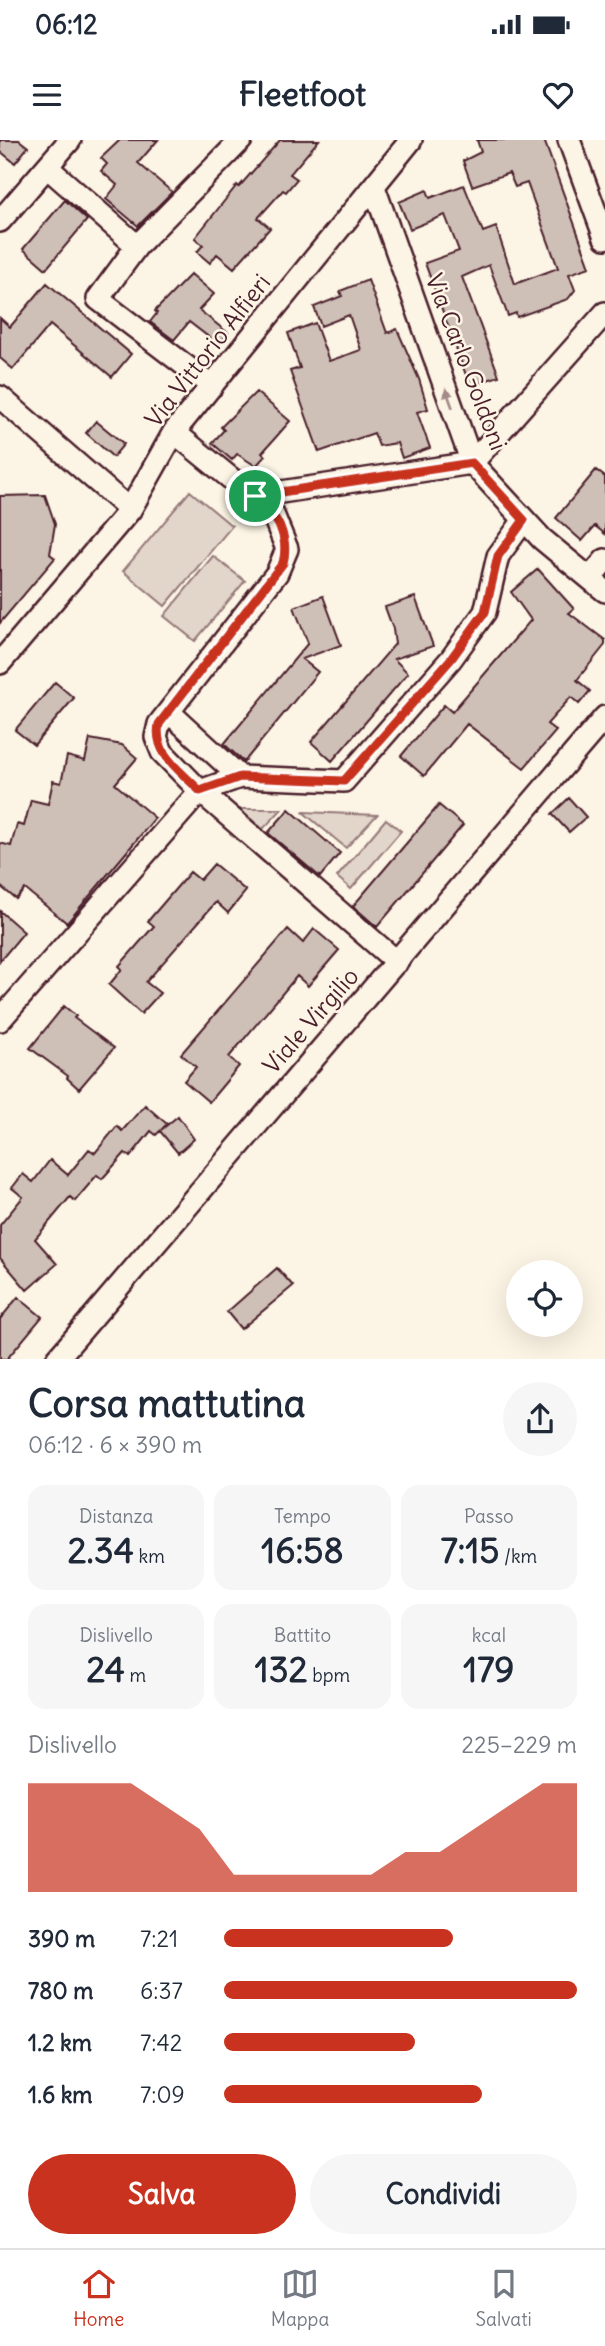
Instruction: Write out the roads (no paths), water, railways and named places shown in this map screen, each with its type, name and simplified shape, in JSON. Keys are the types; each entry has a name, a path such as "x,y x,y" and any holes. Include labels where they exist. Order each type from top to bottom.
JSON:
{"street":[{"path":"0,221 70,140"},
{"path":"212,386 98,299 137,246 242,140"},
{"name":"Via Vittorio Alfieri","path":"0,663 130,510 174,432 411,140"},
{"path":"569,140 605,238"},
{"path":"47,167 137,246"},
{"name":"Via Carlo Goldoni","path":"374,187 472,463 542,539 597,584"},
{"path":"255,496 472,463 605,313"},
{"path":"0,397 130,510"},
{"path":"174,432 272,512 282,529 287,548 283,563 159,724 156,737 162,752 200,791 397,962"},
{"path":"0,1020 200,791 240,777 344,781 451,659 485,612 498,556 524,520"},
{"path":"597,584 605,560"},
{"path":"169,712 240,777"},
{"name":"Viale Virgilio","path":"57,1359 605,717"}]}
